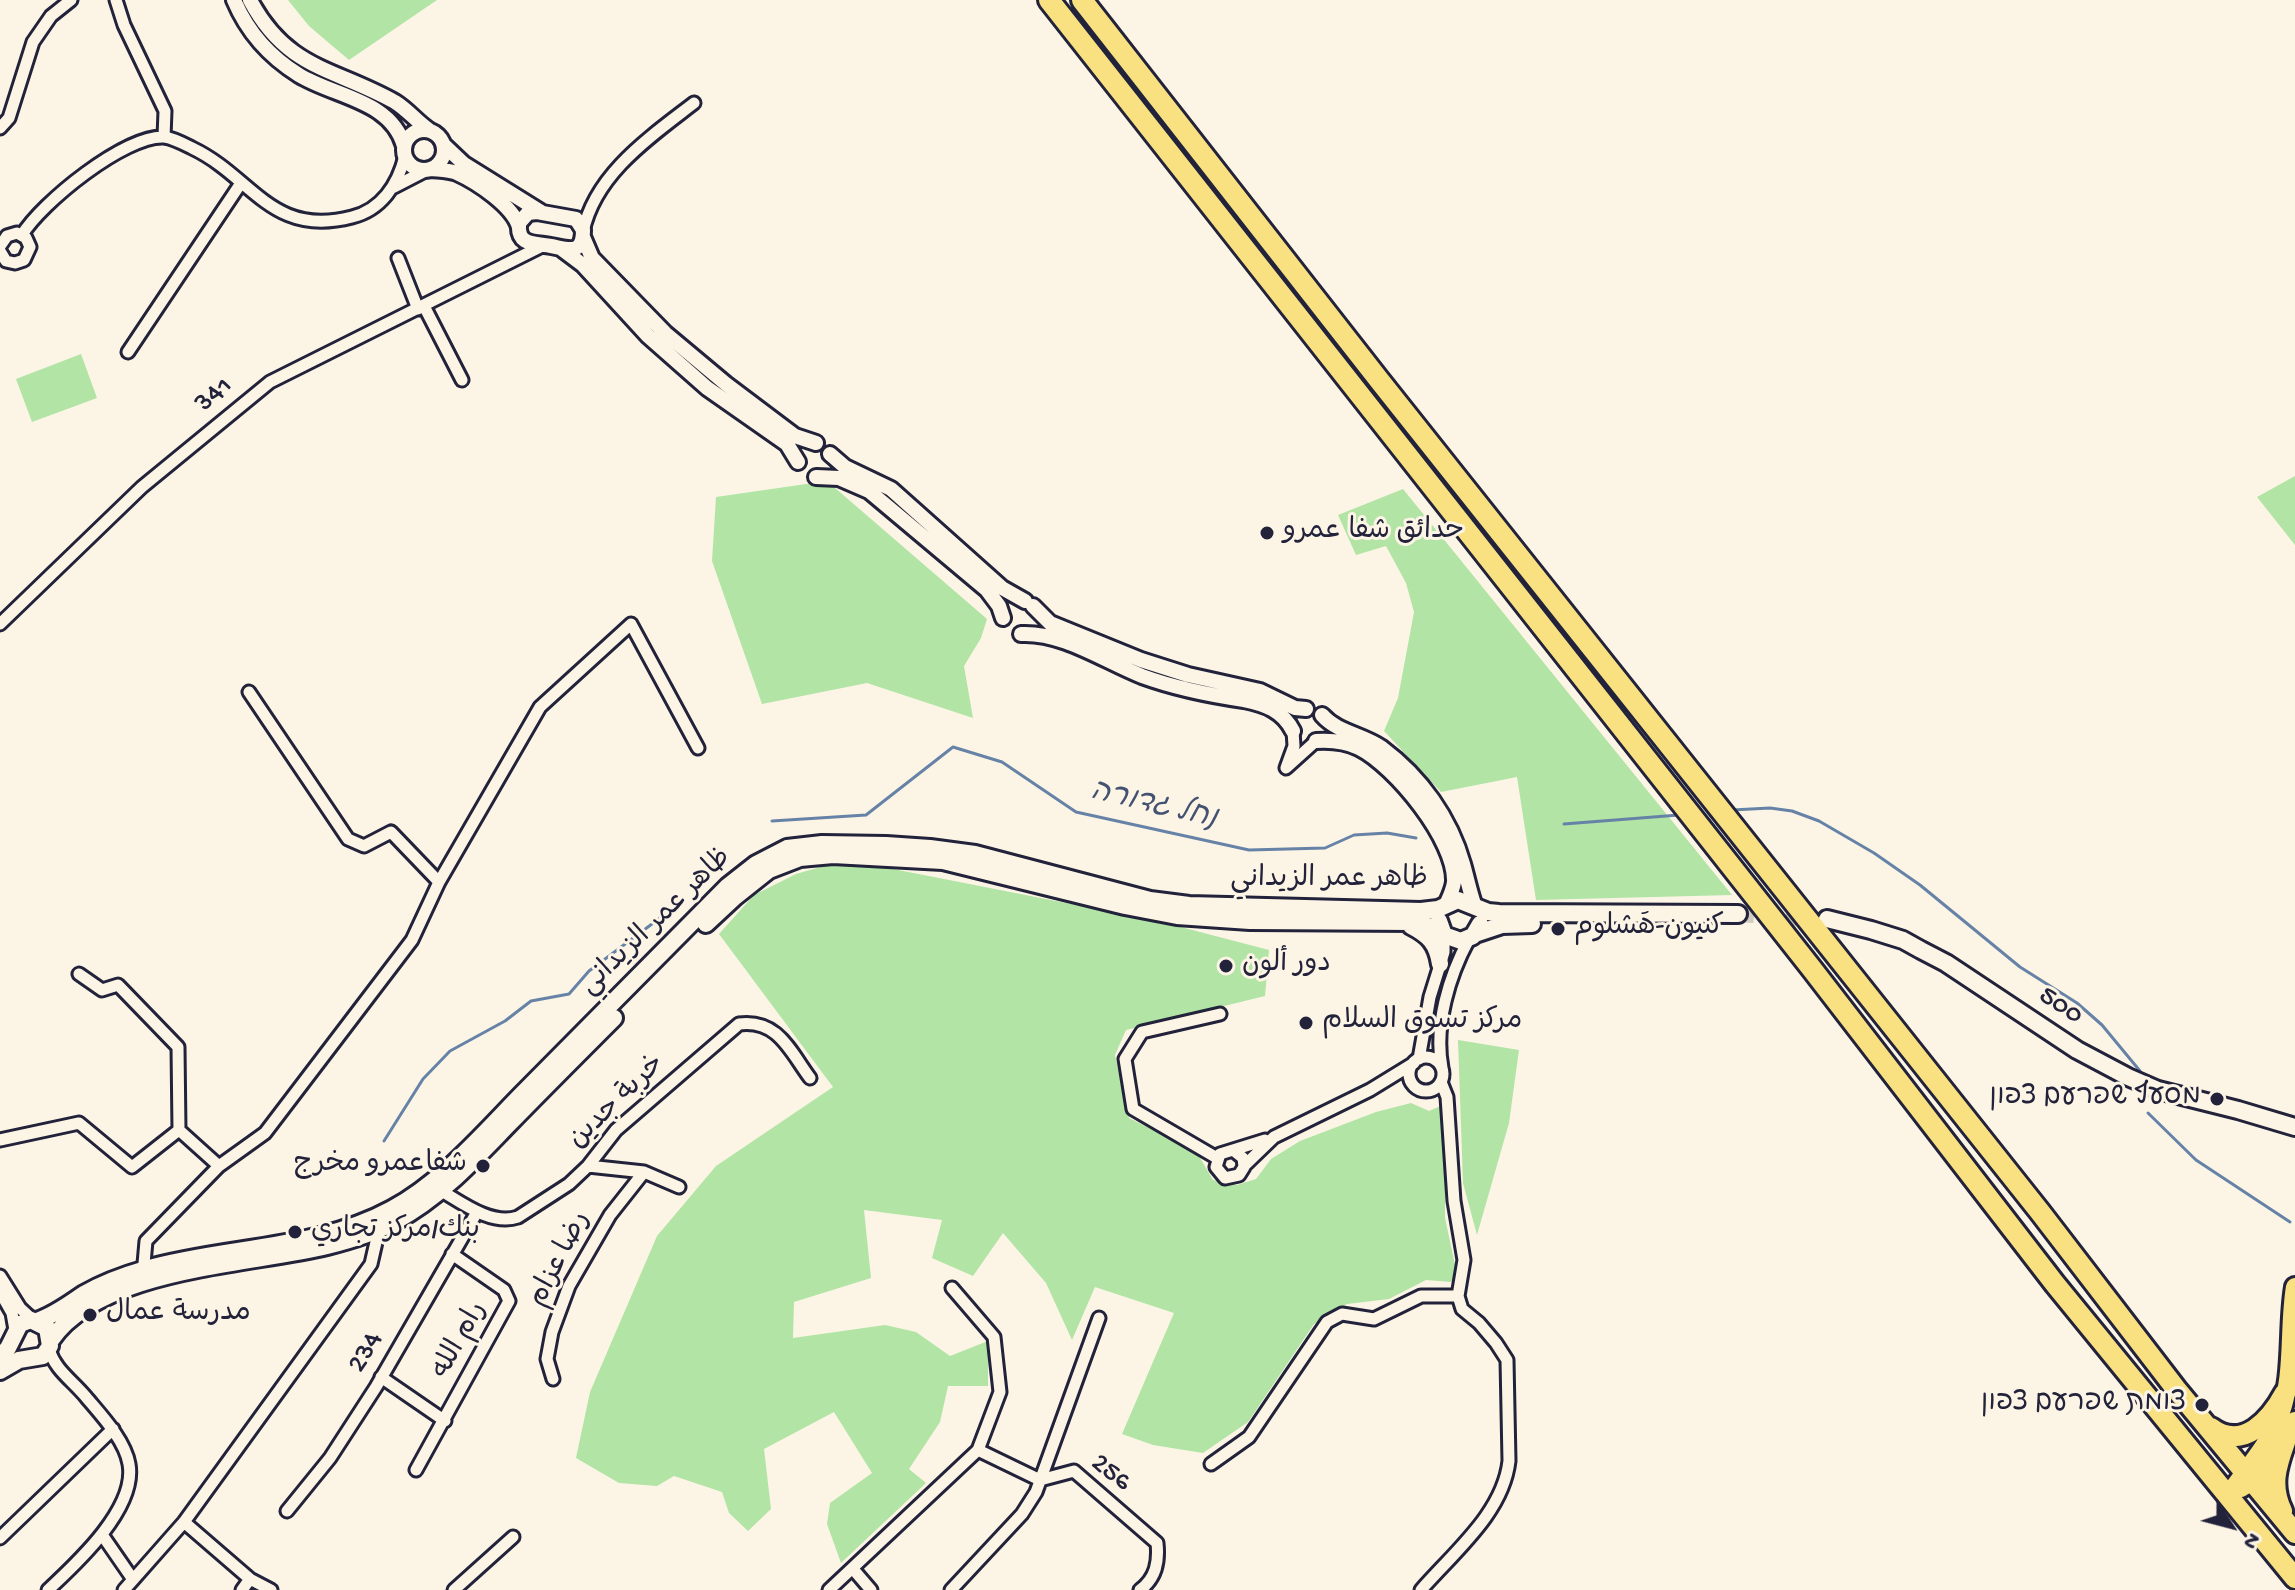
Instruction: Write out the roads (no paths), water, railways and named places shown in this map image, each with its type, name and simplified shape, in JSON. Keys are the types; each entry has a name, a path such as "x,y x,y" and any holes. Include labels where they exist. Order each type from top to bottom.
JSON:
{"highway":[{"path":"1049,0 1812,969 2002,1216 2295,1578"},
{"path":"1082,0 1398,405 2040,1212 2176,1389 2292,1529"},
{"path":"2208,1425 2223,1435 2250,1433 2267,1421 2285,1393"},
{"path":"2285,1442 2274,1482 2276,1497 2292,1529"}],"main road":[{"name":"ظاهر عمر الزيداني","path":"50,1344 63,1324 84,1308 143,1276 192,1258 311,1238 394,1208 431,1181 479,1138 728,886 756,864 787,848 822,844 930,848 998,860 1150,900 1189,905 1421,911 1446,905"},
{"name":"ظاهر عمر الزيداني","path":"36,1321 60,1311 100,1286 325,1246 397,1220 440,1190 486,1147 735,897 769,870 800,858 833,855 943,861 1140,909 1203,919 1403,922 1425,924 1442,932"},
{"path":"1659,914 1502,925 1454,941 1442,932 1439,917 1446,905 1458,900 1499,913 1738,914"},
{"path":"1472,936 1480,924 1475,907"},
{"name":"500","path":"1827,919 1903,940 1946,963 2077,1050 2128,1077 2158,1090 2295,1127"},
{"path":"1403,922 1430,938 1440,964"},
{"name":"500","path":"2273,1121 2295,1139"},
{"path":"2249,1476 2273,1431 2285,1393 2295,1287"},
{"path":"0,1357 25,1321 36,1321 47,1328 50,1344 43,1356 14,1362 0,1371"},
{"path":"13,1335 15,1351 28,1359"},
{"path":"2228,1496 2285,1442 2295,1421"}],"street":[{"path":"0,128 9,118 33,42 51,16 71,0"},
{"path":"116,0 124,25 165,111 164,137"},
{"path":"234,0 247,25 278,59 309,81 382,113 394,124 413,168 451,171 462,176 507,206 528,244 574,249 596,199"},
{"path":"250,0 267,28 295,53 325,72 398,104 439,136 464,164 541,212"},
{"path":"565,217 596,199 633,150 694,103"},
{"path":"22,235 41,210 109,155 145,140 164,137 206,155 271,208 301,220 338,221 363,214 381,202 393,187 406,140 416,131 429,130"},
{"path":"393,187 442,160 445,146"},
{"path":"128,352 241,183"},
{"path":"503,265 514,250 528,213 541,212 576,219 592,258 665,333 719,379 800,439 824,447 845,467 891,489 1002,588 1029,604 1050,623 1150,664 1260,691 1295,708 1315,710 1336,728 1363,737 1389,754 1431,798 1456,844 1475,907"},
{"path":"12,234 22,235 30,247 24,260 11,263 3,258 1,244 12,234"},
{"name":"341","path":"0,624 142,487 270,382 543,246"},
{"path":"563,250 583,265 648,336 707,388 787,444 806,475 839,478 869,491 987,590 1011,631 1045,634 1179,688 1261,704 1281,715 1305,742 1337,741 1362,749 1398,779 1421,806 1443,844 1453,874 1453,888 1446,905"},
{"path":"398,258 421,308 462,380"},
{"path":"798,462 802,449 816,443"},
{"path":"816,477 830,468 830,454"},
{"path":"1003,618 1008,605 1016,600 1029,604 1037,615 1035,625 1021,634"},
{"path":"143,1276 146,1241 219,1166 265,1133 412,940 439,882 540,707 631,624 698,748"},
{"path":"249,692 348,839 364,846 391,832 439,882"},
{"path":"1306,709 1294,719 1294,746 1286,768 1326,729 1322,715"},
{"path":"1413,1085 1409,1076 1416,1061 1445,945 1442,932"},
{"path":"1421,1590 1479,1525 1507,1474 1507,1360 1479,1323 1462,1309 1458,1296 1464,1260 1454,1201 1447,1097 1441,1082 1440,1045 1444,1010 1456,965 1472,936"},
{"path":"79,974 102,990 118,985 178,1047 179,1130 219,1166"},
{"path":"1217,1158 1133,1109 1125,1059 1142,1032 1220,1014"},
{"name":"خربة جدين","path":"440,1190 477,1212 509,1220 518,1217 569,1184 588,1166 616,1130 739,1024 753,1022 770,1027 810,1078"},
{"path":"1274,1137 1244,1166 1239,1175 1225,1178 1216,1167 1217,1158 1224,1151 1274,1137 1370,1090 1416,1061 1432,1058 1442,1068"},
{"path":"1370,1090 1395,1084 1413,1085 1428,1091 1441,1082"},
{"path":"0,1140 79,1123 132,1167 179,1130"},
{"path":"1233,1150 1243,1158 1244,1166"},
{"path":"588,1166 644,1172 679,1187"},
{"name":"رضا عزام","path":"553,1379 547,1359 552,1332 569,1286 610,1215 644,1172"},
{"name":"234","path":"287,1511 330,1458 477,1212"},
{"path":"124,1590 184,1522 371,1264 379,1229"},
{"name":"رام الله","path":"416,1470 509,1301 504,1290 452,1254"},
{"path":"0,1276 20,1308 36,1321"},
{"path":"829,1590 978,1450 1000,1392 994,1337 952,1288"},
{"path":"0,1292 12,1313 13,1335"},
{"path":"1211,1464 1249,1437 1327,1322 1342,1314 1374,1319 1421,1296 1458,1296"},
{"path":"951,1590 1022,1514 1036,1492 1099,1318"},
{"path":"48,1590 103,1536 126,1493 129,1465 113,1429 56,1367 50,1344"},
{"path":"28,1359 69,1379"},
{"path":"381,1377 445,1421"},
{"path":"0,1538 113,1429"},
{"path":"978,1450 1040,1480"},
{"name":"256","path":"1040,1480 1074,1471 1157,1543 1159,1560 1148,1583 1140,1590"},
{"path":"184,1522 250,1579 271,1590"},
{"path":"103,1536 132,1578"},
{"path":"454,1590 513,1537"},
{"path":"853,1569 871,1590"},
{"path":"242,1590 250,1579"}],"waterway":[{"name":"נחל גדורה","path":"772,821 866,815 953,747 1002,762 1076,812 1249,850 1325,848 1354,835 1387,833 1416,838"},
{"path":"1732,810 1770,808 1792,811 1819,821 1874,853 1920,885 2020,967 2077,1003 2102,1025 2140,1071"},
{"path":"1564,824 1679,815"},
{"name":"נחל גדורה","path":"384,1141 423,1079 450,1051 505,1021 531,1001 569,994 589,971 668,912"},
{"path":"2148,1113 2196,1160 2290,1222"}],"tunnel":[{"path":"1738,914 1814,919"}],"place":[{"name":"حدائق شفا عمرو","path":"1267,533"},
{"name":"كنيون-هَشلوم","path":"1558,929"},
{"name":"دور ألون","path":"1226,966"},
{"name":"مركز تسوق السلام","path":"1306,1023"},
{"name":"מסעף שפרעם צפון","path":"2217,1099"},
{"name":"شفاعمرو مخرج","path":"483,1166"},
{"name":"بنك/مركز تجاري","path":"295,1232"},
{"name":"مدرسة عمال","path":"90,1315"},
{"name":"צומת שפרעם צפון","path":"2202,1405"}]}
